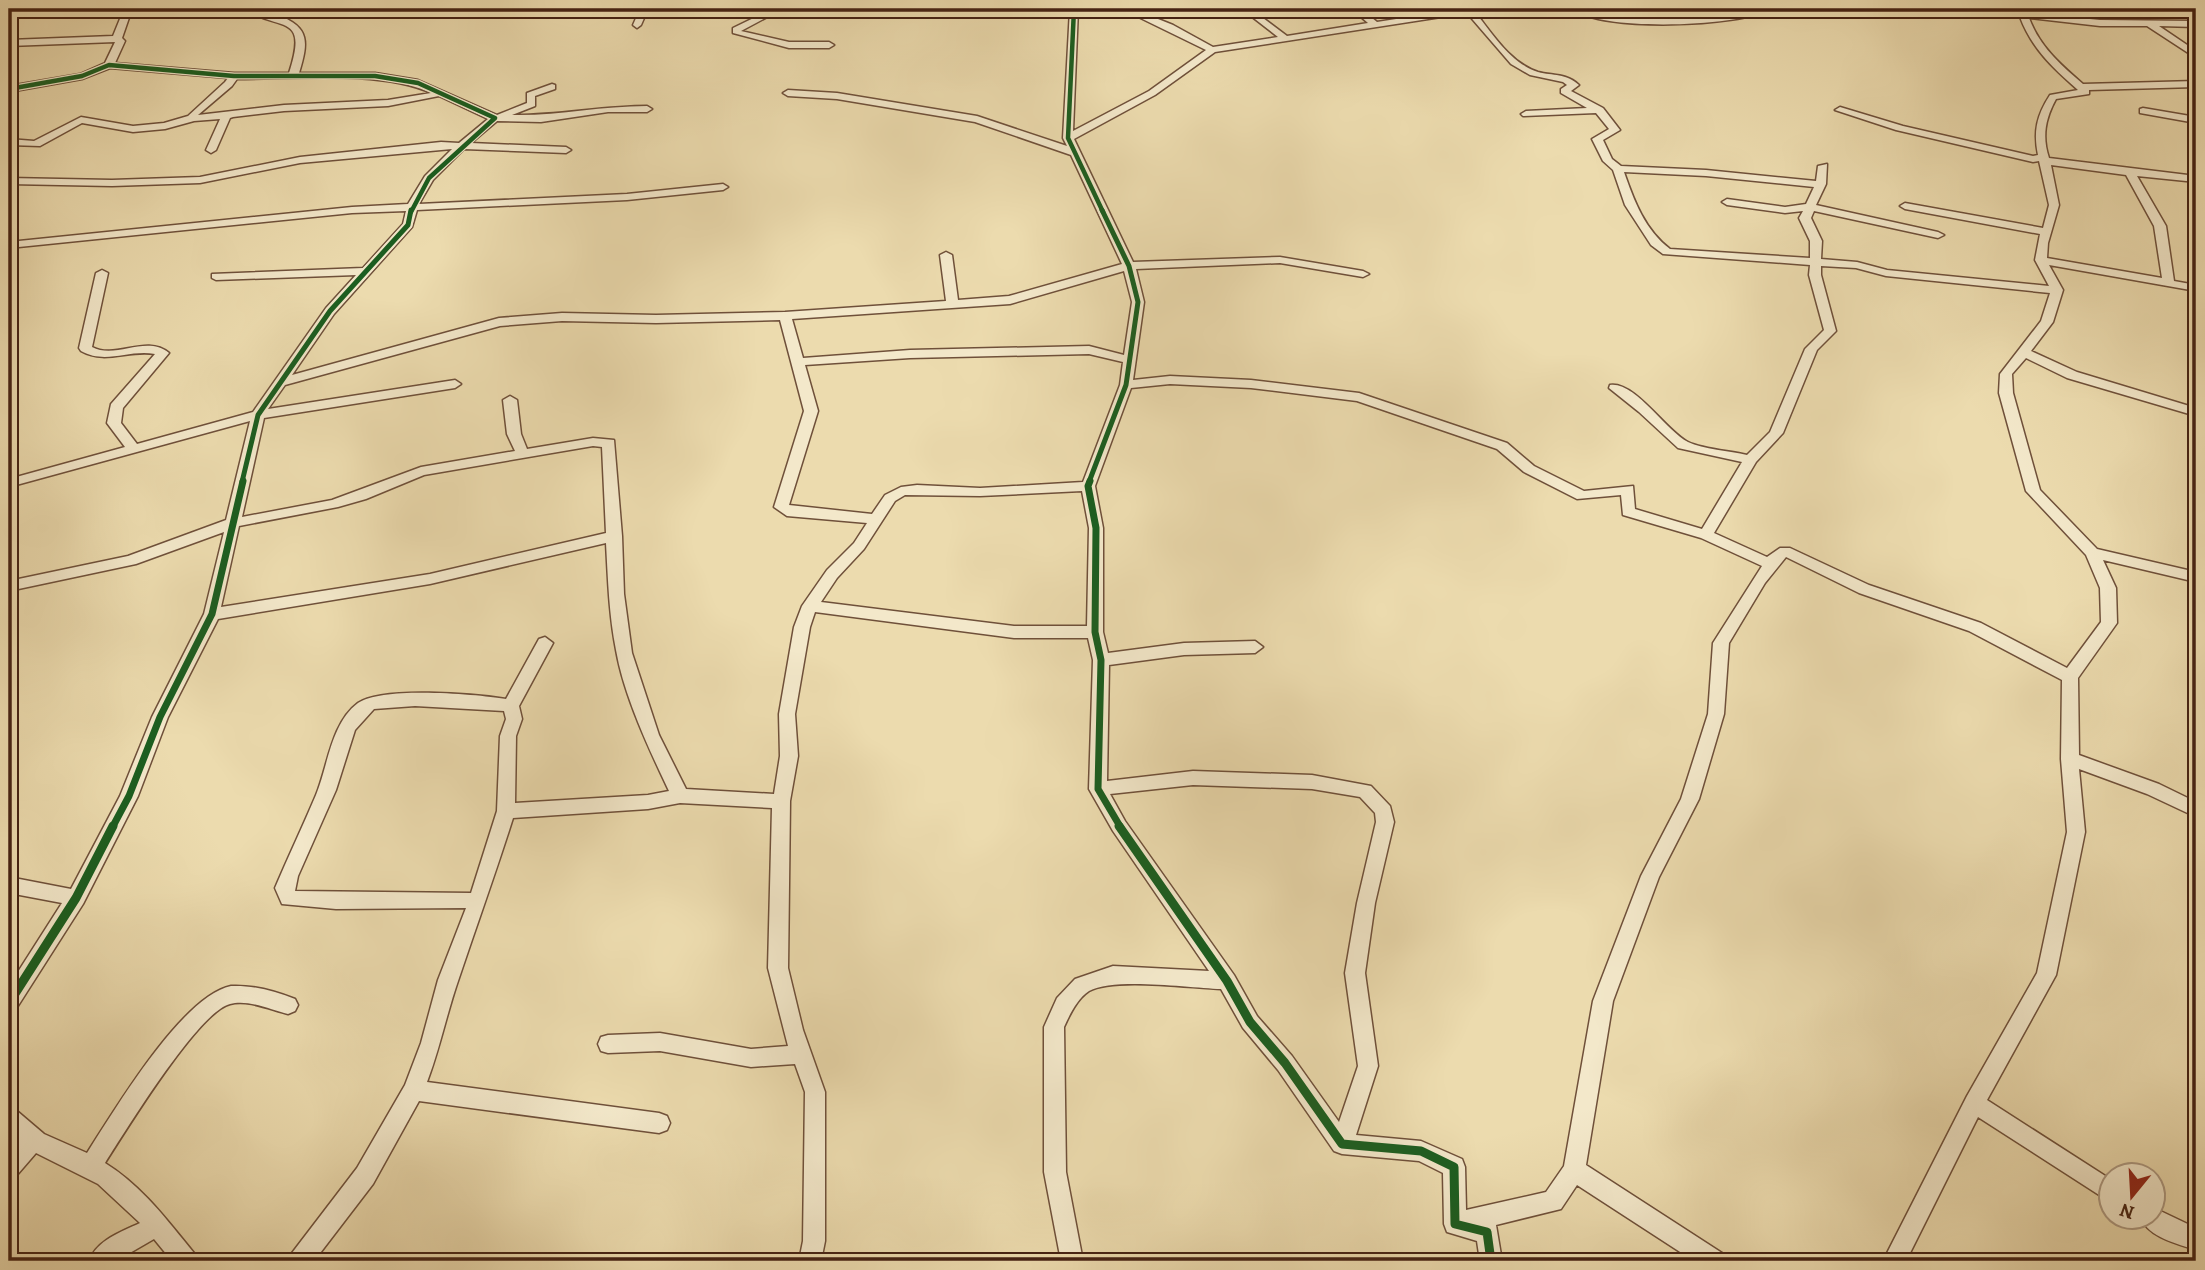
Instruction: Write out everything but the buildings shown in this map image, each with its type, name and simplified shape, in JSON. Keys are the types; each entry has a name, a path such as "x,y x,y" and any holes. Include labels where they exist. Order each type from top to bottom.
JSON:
{"street":[{"path":"108,65 120,41 117,39 128,9"},
{"path":"248,9 288,23 299,31 303,47 293,76"},
{"path":"359,14 370,9"},
{"path":"637,24 644,9"},
{"path":"778,9 736,30 737,33 789,45 829,45"},
{"path":"1074,9 1068,138 1129,266 1138,302 1126,385 1088,486 1096,528 1096,632 1101,660 1098,789 1119,826 1227,981 1250,1022 1285,1063 1342,1144 1421,1151 1454,1167 1455,1224"},
{"path":"1126,9 1170,27 1212,50"},
{"path":"1246,9 1286,39"},
{"path":"1356,9 1376,25"},
{"path":"1577,9 1607,19 1731,16 1767,9"},
{"path":"1720,9 1731,16"},
{"path":"1964,9 2056,20 2151,25 2196,24"},
{"path":"2051,9 2056,20"},
{"path":"1068,138 1153,93 1212,50 1472,10 1516,65 1537,75 1558,74 1574,85 1564,91 1577,101 1601,109 1615,130 1597,139 1608,161 1618,169 1630,205 1656,243 1667,252 1857,265 1886,273 2057,290"},
{"path":"1894,1261 1973,1103 2046,975 2076,832 2070,758 2070,677 2109,623 2108,588 2092,552 2033,491 2006,393 2006,374 2047,323 2057,290 2041,260 2046,232 2052,224 2054,207 2052,181 2040,157 2039,132 2047,104 2057,94 2086,92 2048,58 2031,35 2024,17"},
{"path":"2151,25 2196,55"},
{"path":"9,43 117,39"},
{"path":"9,89 82,76 108,65 234,76 375,76 418,83 499,117 541,120 608,108 647,109"},
{"path":"192,118 199,107 229,85 234,76"},
{"path":"2083,87 2196,84"},
{"path":"9,1003 76,898 128,796 160,718 212,614 258,415 330,311 408,225 410,207 458,147 499,117 532,104 530,95 552,87"},
{"path":"9,142 36,144 81,120 133,129 165,126 192,118 297,106 367,107 441,93"},
{"path":"788,93 837,96 977,119 1076,153"},
{"path":"1526,114 1558,115 1601,109"},
{"path":"1840,110 1992,151 2033,159 2040,157 2046,161 2130,173 2196,179"},
{"path":"2143,111 2195,121"},
{"path":"211,150 227,115"},
{"path":"9,181 112,183 200,180 300,160 430,146 566,150"},
{"path":"1706,535 1750,460 1776,433 1811,349 1830,331 1815,275 1818,262 1816,241 1805,218 1821,184 1823,166"},
{"path":"1618,169 1706,173 1798,184 1821,184"},
{"path":"2130,173 2160,226 2169,283"},
{"path":"9,245 410,207 627,197 723,187"},
{"path":"1727,202 1785,210 1810,207 1938,235"},
{"path":"1905,206 2046,232"},
{"path":"946,255 953,304"},
{"path":"279,383 499,322 562,317 656,319 785,316 1010,300 1129,266 1280,260 1363,274"},
{"path":"2041,260 2196,288"},
{"path":"216,276 367,271"},
{"path":"102,273 85,348 91,353 105,354 147,350 163,353 116,407 114,423 133,448"},
{"path":"785,316 811,411 781,507 787,510 875,519"},
{"path":"798,362 896,354 1089,350 1130,360"},
{"path":"2024,352 2072,375 2196,412"},
{"path":"1126,385 1170,380 1251,384 1359,397 1502,446 1528,469 1582,496 1628,489 1628,512 1706,535 1768,563 1785,551"},
{"path":"9,483 258,415 455,384"},
{"path":"1615,388 1644,408 1683,445 1750,460"},
{"path":"510,400 514,434 523,454"},
{"path":"9,586 131,561 233,523 343,502 421,471 593,442 609,443 616,594 624,653 650,735 680,796"},
{"path":"810,1261 814,1241 817,1127 815,1092 801,1054 778,968 781,800 789,757 787,714 802,627 810,606 832,574 859,545 890,498 901,491 980,492 1088,486"},
{"path":"212,614 430,579 615,536"},
{"path":"1785,551 1864,589 1975,626 2070,677"},
{"path":"1455,1224 1553,1201 1574,1170 1603,1001 1650,876 1690,799 1716,714 1721,643 1759,580 1785,551"},
{"path":"2092,552 2196,578"},
{"path":"810,606 1014,632 1096,632"},
{"path":"300,1261 365,1176 414,1090 431,1043 448,980 478,901 506,811 508,736 514,719 511,706 545,643"},
{"path":"1101,660 1184,649 1255,647"},
{"path":"478,901 429,897 314,901 289,898 284,888 326,792 345,734 354,719 368,705 402,700 493,701 511,706"},
{"path":"2070,758 2153,789 2196,810"},
{"path":"1098,789 1193,778 1312,782 1365,791 1384,810 1385,822 1366,903 1355,973 1368,1066 1342,1144"},
{"path":"506,811 648,802 680,796 781,800"},
{"path":"9,885 76,898"},
{"path":"1072,1261 1055,1172 1054,1027 1064,1004 1082,985 1113,975 1227,981"},
{"path":"91,1166 149,1078 208,1007 222,996 236,995 288,1005"},
{"path":"608,1044 660,1042 751,1058 801,1054"},
{"path":"414,1090 659,1123"},
{"path":"1973,1103 2096,1182"},
{"path":"9,1118 16,1128 34,1140 91,1166 139,1201 186,1261"},
{"path":"9,1167 34,1140"},
{"path":"1574,1170 1714,1261"},
{"path":"1455,1224 1487,1232 1491,1261"},
{"path":"100,1261 111,1250 158,1226"},
{"path":"2166,1226 2196,1239"}],"cycle path":[{"path":"1074,9 1068,138 1129,266 1138,302 1126,385 1088,486 1096,528 1095,632 1101,660 1098,789 1119,826 1227,981 1250,1022 1285,1063 1342,1144 1421,1151 1454,1167 1455,1224 1487,1232 1491,1261"},
{"path":"9,89 82,76 109,65 234,76 375,76 418,83 495,118 454,152 429,178 412,208 408,225 330,311 258,415 212,614 160,717 129,796 76,898 9,1003"}]}
